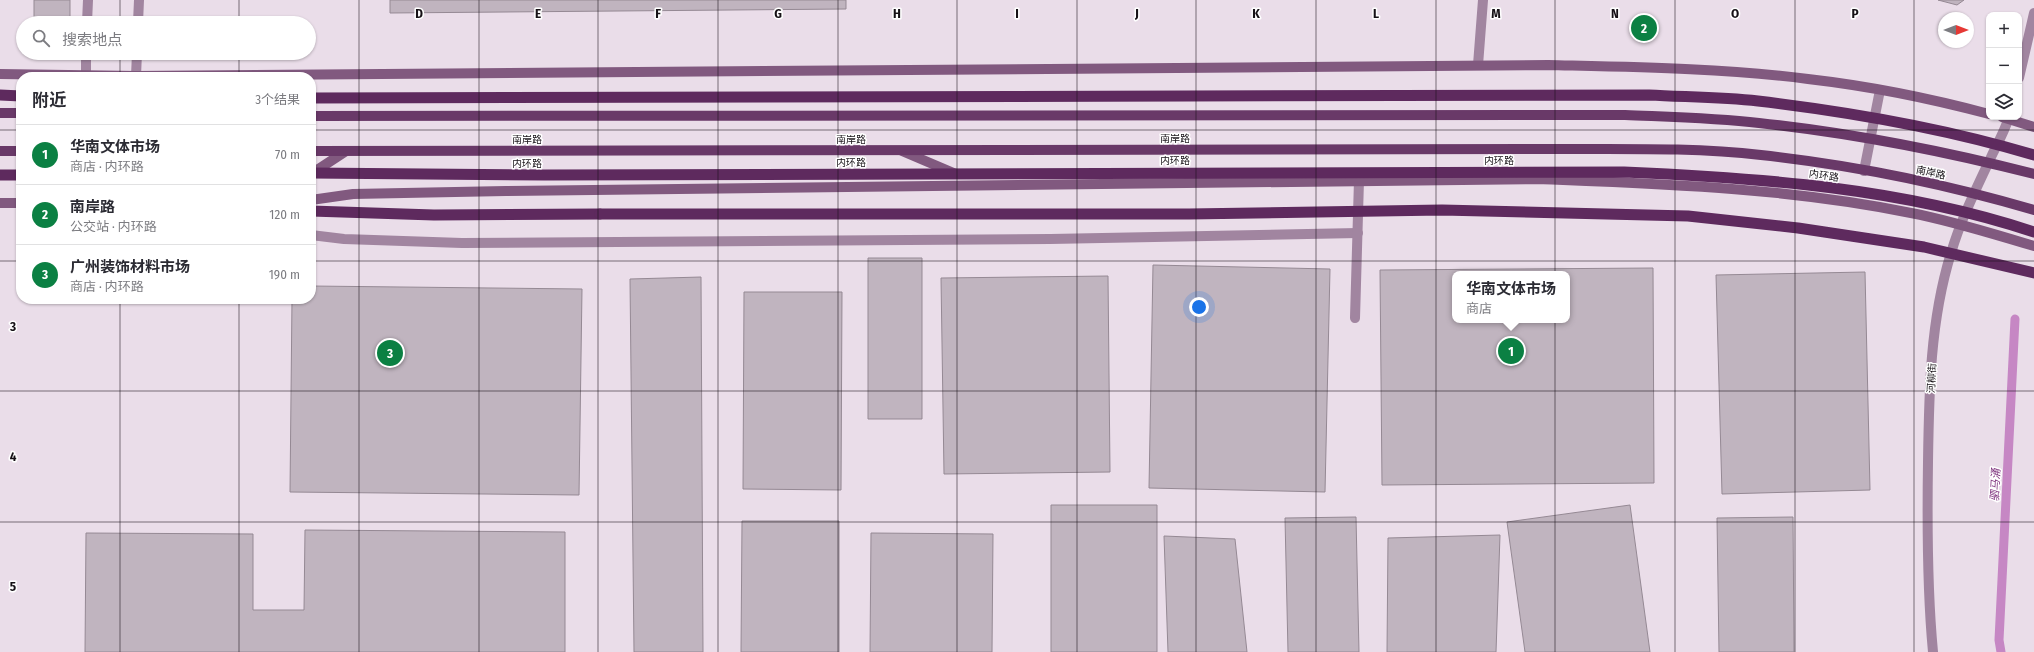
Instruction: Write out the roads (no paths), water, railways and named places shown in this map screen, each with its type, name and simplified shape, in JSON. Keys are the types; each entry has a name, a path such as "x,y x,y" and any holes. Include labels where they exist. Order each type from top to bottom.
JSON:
{"highway":[{"path":"0,95 16,96"},
{"path":"316,98 1649,95 1756,100 1860,115 1931,128 2034,155"},
{"path":"0,99 16,99"},
{"name":"内环路","path":"316,174 545,175 1624,172 1710,176 1785,182 1870,193 1932,205 2034,232"},
{"path":"0,175 16,175"},
{"path":"316,210 434,215 1189,214 1442,210 1688,216 1806,229 1917,246 2034,273"}],"main road":[{"path":"316,75 1548,65 1740,72 1806,79 1937,100 1986,113"},
{"path":"0,74 16,74"},
{"path":"0,113 16,113"},
{"path":"316,116 1626,115 1699,118 1759,123 1870,139 2034,174"},
{"path":"2013,120 2034,127"},
{"name":"南岸路","path":"316,151 1642,149 1761,155 1864,171 1975,194 2034,210"},
{"path":"0,151 16,151"},
{"path":"316,171 346,151"},
{"path":"902,151 985,187"},
{"path":"316,199 353,194 377,193 985,187 1358,180 1540,179 1738,189 1866,205 1961,224 2034,246"},
{"path":"0,203 16,203"}],"street":[{"path":"87,16 88,0"},
{"path":"138,16 139,0"},
{"path":"1478,65 1483,0"},
{"path":"2022,65 2034,13"},
{"path":"86,60 86,72"},
{"path":"136,72 137,60"},
{"path":"1864,171 1880,90"},
{"name":"河柳街","path":"1933,652 1927,532 1930,375 1935,325 1941,292 1951,252 1961,224 2006,120"},
{"path":"1355,318 1358,180"},
{"path":"316,236 344,239 462,243 1042,239 1358,233"}],"waterway":[{"name":"驷马涌","path":"2001,652 1999,640 2015,319"}],"place":[{"name":"南岸路","path":"1644,28"},
{"name":"华南文体市场","path":"1511,351"},
{"name":"广州装饰材料市场","path":"390,353"}]}
